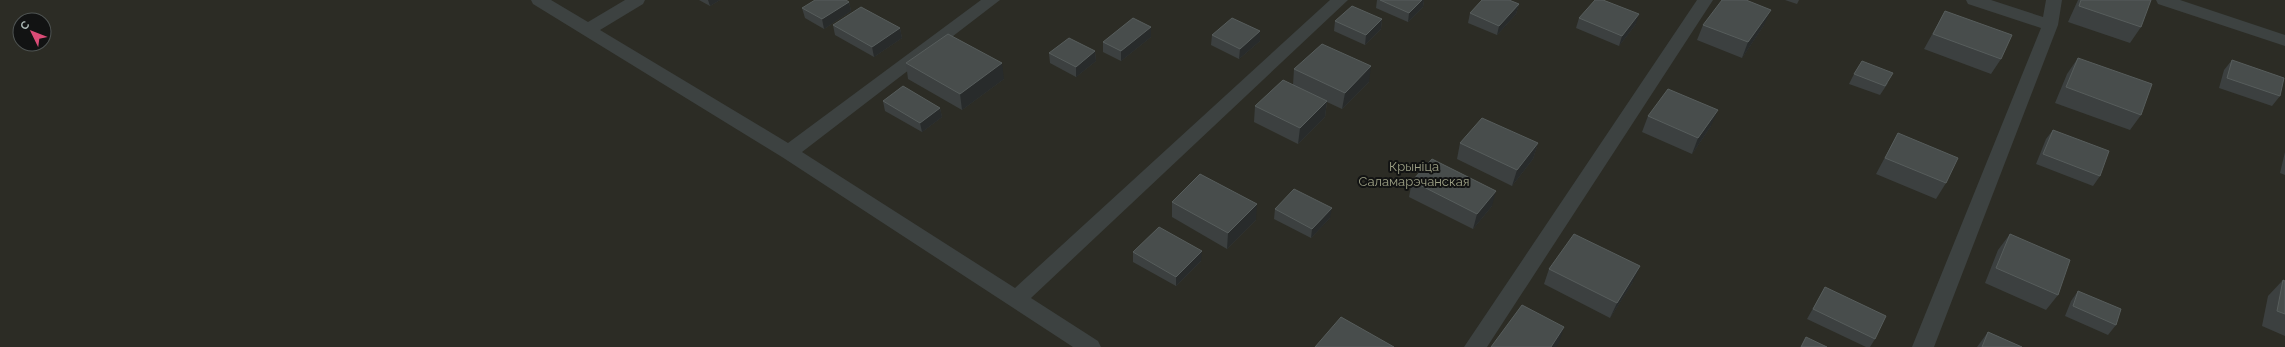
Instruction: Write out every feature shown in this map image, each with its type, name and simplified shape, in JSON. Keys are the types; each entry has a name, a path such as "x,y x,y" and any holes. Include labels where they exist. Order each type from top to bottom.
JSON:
{"lane":[{"path":"539,0 789,152 1090,347"},
{"path":"587,30 637,0"},
{"path":"789,152 992,0"},
{"path":"1017,299 1340,0"},
{"path":"1474,347 1705,0"},
{"path":"1974,0 2050,25"},
{"path":"1923,347 2050,25 2054,0"},
{"path":"2164,0 2285,41"}],"green space":[{"name":"Крыніца Саламарэчанская","path":"0,0 2285,0 2285,347 0,347"}],"building":[{"path":"815,0 846,0 849,2 822,19 802,8"},
{"path":"1380,0 1422,0 1409,13"},
{"path":"1482,0 1509,0 1519,4 1499,26 1470,13"},
{"path":"1595,0 1603,0 1639,14 1622,36 1579,18"},
{"path":"1722,0 1746,0 1771,10 1748,42 1703,25"},
{"path":"2081,0 2151,0 2141,27 2079,6"},
{"path":"1352,6 1382,19 1366,35 1335,21"},
{"path":"861,7 900,28 872,47 833,25"},
{"path":"1945,11 2012,35 2001,59 1933,34"},
{"path":"1133,18 1151,27 1121,51 1103,42"},
{"path":"1232,18 1260,31 1240,49 1212,35"},
{"path":"948,34 1002,63 960,94 906,63"},
{"path":"1069,38 1095,51 1076,67 1049,53"},
{"path":"1322,44 1371,66 1345,93 1294,69"},
{"path":"2078,58 2152,84 2141,115 2066,87"},
{"path":"2232,60 2284,78 2280,96 2227,78"},
{"path":"1862,61 1893,73 1885,86 1854,74"},
{"path":"1283,80 1327,101 1300,128 1255,106"},
{"path":"903,86 940,108 920,123 883,101"},
{"path":"1668,89 1718,110 1698,138 1648,116"},
{"path":"1482,118 1538,143 1517,170 1460,143"},
{"path":"2053,130 2109,151 2100,176 2043,154"},
{"path":"1898,133 1958,158 1946,183 1885,158"},
{"path":"1432,159 1496,191 1477,214 1412,181"},
{"path":"1200,174 1257,204 1228,233 1172,202"},
{"path":"1294,189 1332,208 1312,229 1275,209"},
{"path":"1159,227 1202,251 1176,277 1133,252"},
{"path":"1574,234 1640,266 1617,303 1549,269"},
{"path":"2010,234 2070,260 2058,295 1996,268"},
{"path":"2283,280 2285,281 2285,314 2277,311"},
{"path":"1825,287 1886,316 1875,339 1813,309"},
{"path":"2078,291 2121,309 2116,325 2073,306"},
{"path":"1522,305 1564,327 1551,347 1491,347"},
{"path":"1341,317 1394,347 1315,347"},
{"path":"1988,332 2022,347 1982,347"},
{"path":"1806,337 1827,347 1801,347"}]}
